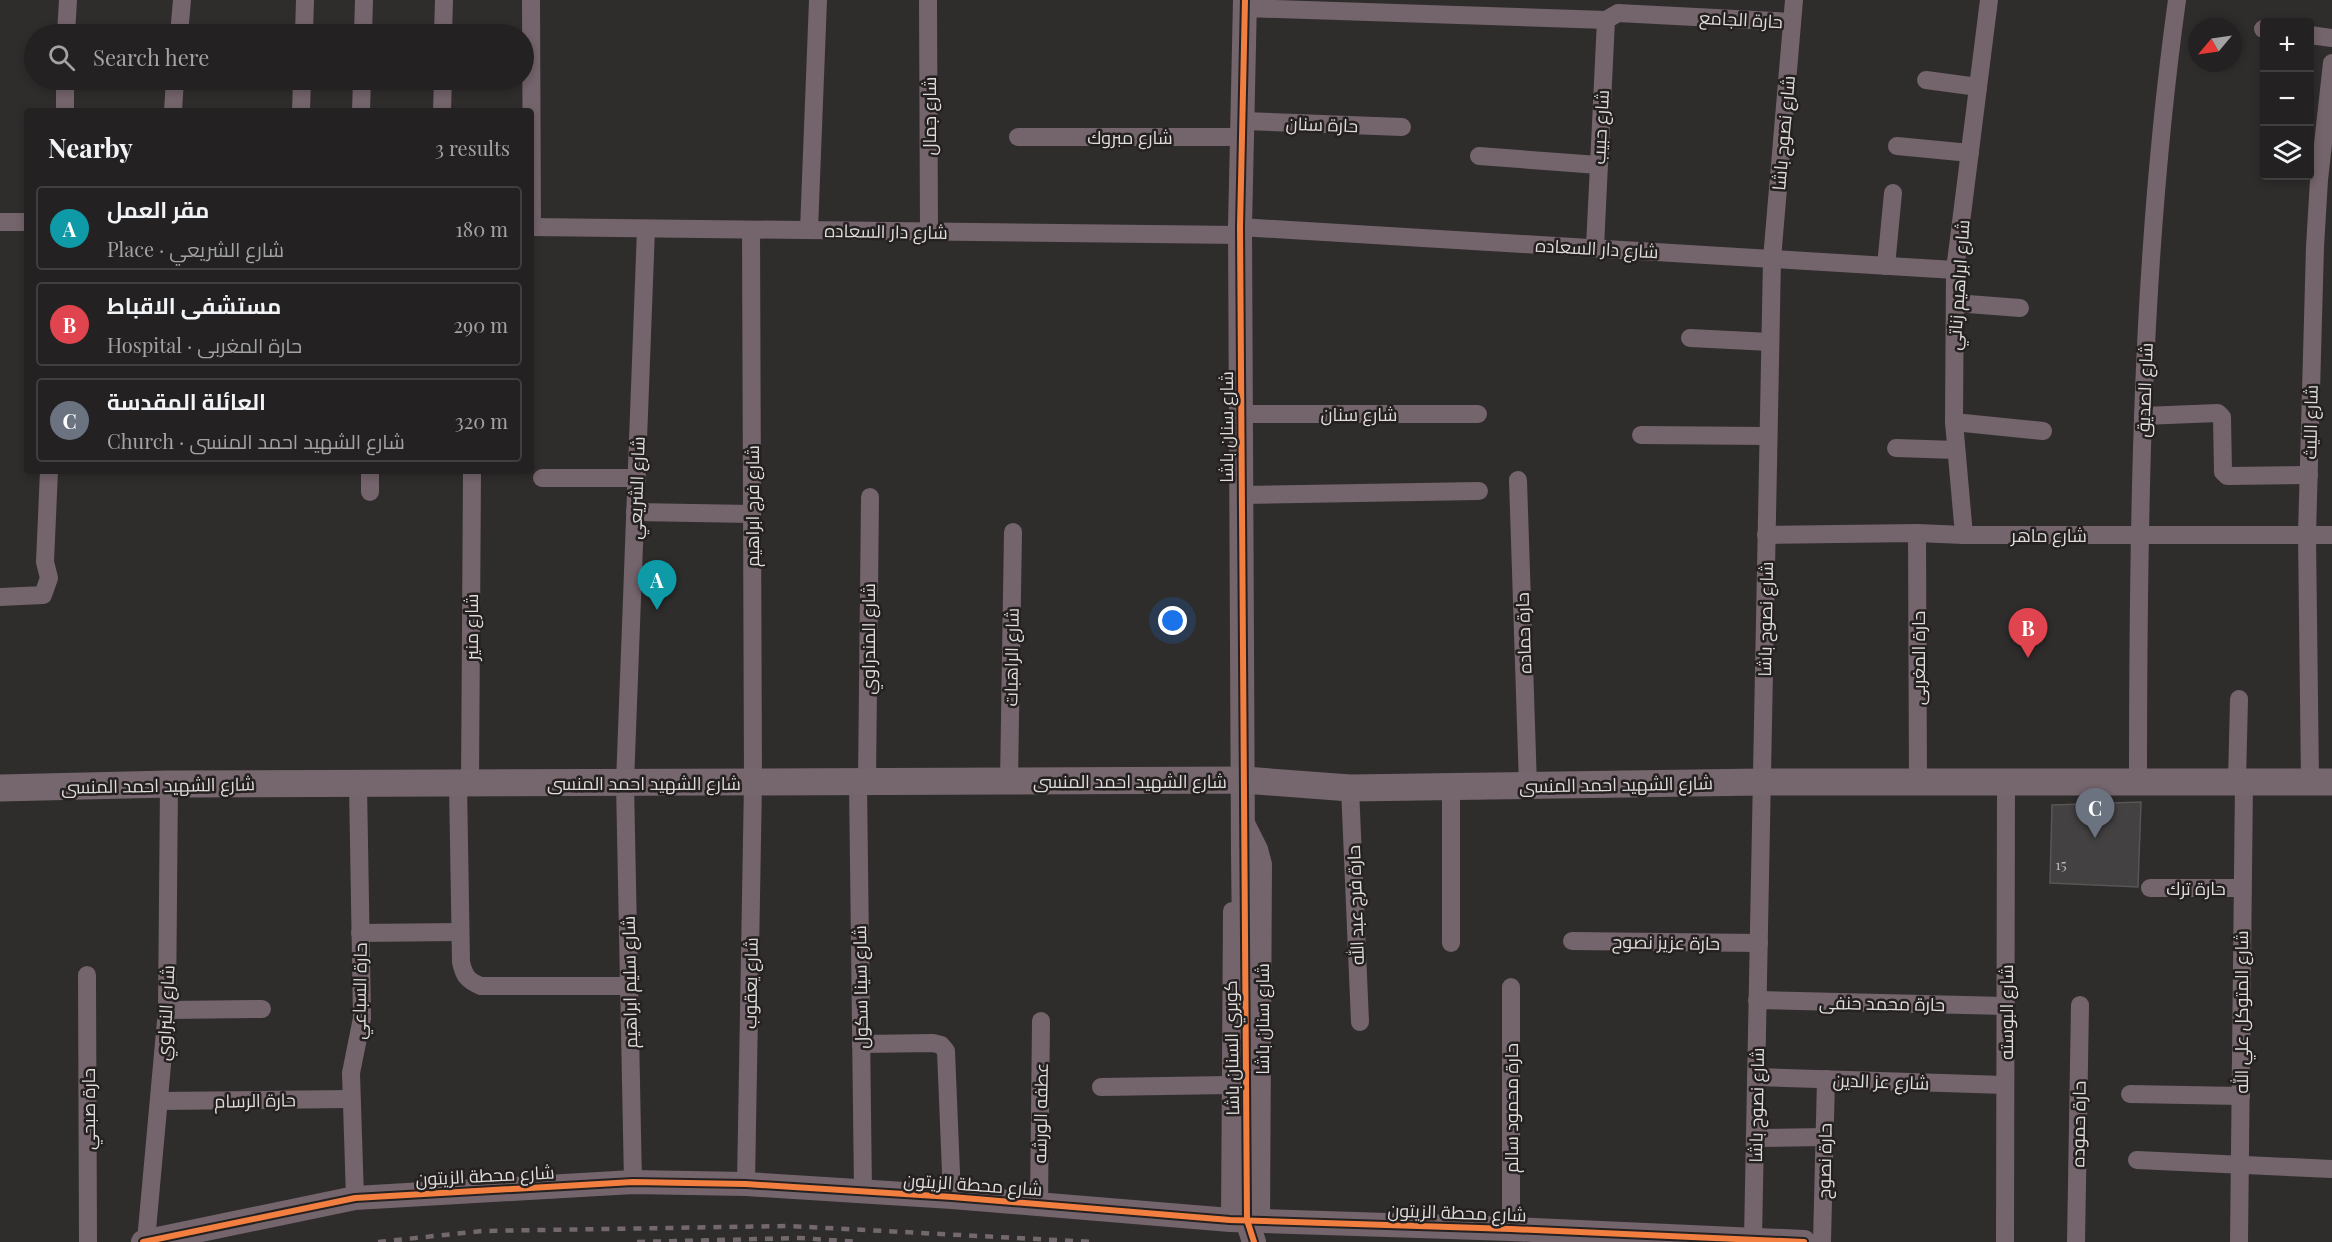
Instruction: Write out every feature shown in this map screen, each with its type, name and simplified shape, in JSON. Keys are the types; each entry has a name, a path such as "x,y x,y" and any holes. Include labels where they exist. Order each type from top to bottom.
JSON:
{"main road":[{"name":"شارع الشهيد احمد المنسى","path":"0,788 169,784 1244,780 1350,788 1761,782 2321,782"}],"street":[{"path":"67,24 68,0"},
{"path":"180,24 182,0"},
{"path":"304,24 305,0"},
{"path":"363,24 364,0"},
{"path":"443,24 444,0"},
{"path":"531,0 531,24"},
{"path":"809,230 818,0"},
{"name":"شارع جمال","path":"928,0 929,232"},
{"name":"شارع نصوح باشا","path":"1753,1238 1772,259 1794,0"},
{"name":"شارع ابراهيم زناتي","path":"1964,535 1954,422 1955,270 1989,0"},
{"name":"شارع الصديق","path":"2138,782 2138,535 2143,416 2156,195 2177,0"},
{"name":"حارة الجامع","path":"1245,4 1480,8 1612,16 1792,22"},
{"name":"شارع سنان باشا","path":"1244,854 1240,231 1245,4"},
{"name":"شارع حبيب","path":"1595,247 1598,165 1612,16"},
{"path":"2314,36 2332,38"},
{"name":"شارع الليث","path":"2321,782 2307,535 2332,63"},
{"path":"1926,80 1978,87"},
{"path":"65,90 65,108"},
{"path":"173,108 174,90"},
{"path":"301,108 302,90"},
{"path":"361,108 362,90"},
{"path":"442,108 443,90"},
{"path":"531,90 531,108"},
{"name":"حارة سنان","path":"1242,129 1402,128"},
{"name":"شارع مبروك","path":"1018,137 1242,129"},
{"path":"1898,146 1970,153"},
{"path":"1479,156 1598,165"},
{"path":"1886,266 1893,193"},
{"path":"0,222 24,222"},
{"name":"شارع دار السعاده","path":"534,228 929,232 1240,231 1595,247 1955,270"},
{"name":"شارع الشريعي","path":"625,783 646,229"},
{"name":"شارع فرج ابراهيم","path":"751,230 753,782"},
{"path":"1955,303 2020,308"},
{"path":"1690,338 1770,342"},
{"path":"2143,416 2218,413 2222,417 2223,472 2227,476 2309,475"},
{"name":"شارع سنان","path":"1241,414 1478,414"},
{"path":"1954,422 2043,431"},
{"path":"1641,435 1768,436"},
{"path":"1896,448 1956,450"},
{"path":"0,597 43,595 49,578 45,562 50,474"},
{"path":"370,474 370,492"},
{"name":"شارع منير","path":"472,474 460,933 463,973 471,982 482,986 628,986"},
{"path":"542,478 637,478"},
{"name":"حارة حماده","path":"1518,480 1528,786"},
{"path":"1241,495 1479,491"},
{"name":"شارع المندراوي","path":"863,782 870,496"},
{"path":"635,512 752,514"},
{"name":"شارع الراهبات","path":"1010,781 1013,532"},
{"name":"شارع ماهر","path":"1766,535 1917,533 2332,535"},
{"name":"حارة المغربى","path":"1917,533 1918,782"},
{"name":"شارع المتوكل علي الله","path":"2239,699 2242,888 2239,1242"},
{"name":"شارع يعقوب","path":"746,1184 753,782"},
{"name":"شارع سينا سكول","path":"863,782 861,1044 863,1192"},
{"name":"شارع البوسته","path":"2005,1242 2006,782"},
{"name":"شارع سليم ابراهيم","path":"625,783 633,1182"},
{"name":"شارع النبراوي","path":"145,1242 167,1011 169,784"},
{"name":"حارة السباعي","path":"355,1198 351,1073 362,1018 358,784"},
{"path":"1451,943 1452,787"},
{"name":"حارة فرج عبد الله","path":"1350,788 1360,1022"},
{"name":"شارع سنان باشا","path":"1230,1220 1229,1085 1233,849 1245,821"},
{"name":"شارع سنان باشا","path":"1245,821 1259,849 1263,864 1257,1232"},
{"name":"كوبري السنان باشا","path":"1244,854 1247,1220 1257,1232"},
{"name":"حارة ترك","path":"2150,888 2242,888"},
{"path":"360,933 460,933"},
{"name":"حارة عزيز نصوح","path":"1572,941 1759,943"},
{"name":"حارة صبحي","path":"87,975 88,1242"},
{"name":"حارة محمود سالم","path":"1511,987 1511,1229"},
{"name":"حارة محمد حنفى","path":"1757,1000 2006,1005"},
{"name":"حارة حموده","path":"2076,1242 2080,1005"},
{"path":"167,1011 262,1009"},
{"name":"عطفه الورشه","path":"1039,1204 1041,1021"},
{"path":"861,1044 933,1043 946,1051 952,1197"},
{"name":"شارع عز الدين","path":"1756,1077 2006,1085"},
{"name":"حارة نصوح","path":"1822,1242 1826,1079"},
{"path":"1101,1087 1229,1085"},
{"path":"2130,1094 2241,1096"},
{"name":"حارة الرسام","path":"159,1101 351,1099"},
{"path":"1755,1138 1825,1137"},
{"path":"2137,1160 2332,1169"},
{"name":"شارع محطة الزيتون","path":"145,1242 355,1198 633,1182 746,1184 952,1197 1230,1220 1257,1232 1511,1229 1804,1242"}],"building":[{"path":"2141,802 2138,887 2050,883 2052,805"}],"railway":[{"path":"378,1242 482,1231 789,1226 1093,1242"},
{"path":"637,1242 800,1238 859,1242"}],"cycle path":[{"path":"1245,0 1240,227 1247,1220 1254,1242"},
{"path":"143,1242 355,1198 633,1182 746,1184 952,1197 1230,1220 1804,1242"}],"place":[{"name":"مقر العمل","path":"657,610"},
{"name":"مستشفى الاقباط","path":"2028,658"},
{"name":"العائلة المقدسة","path":"2095,838"}]}
